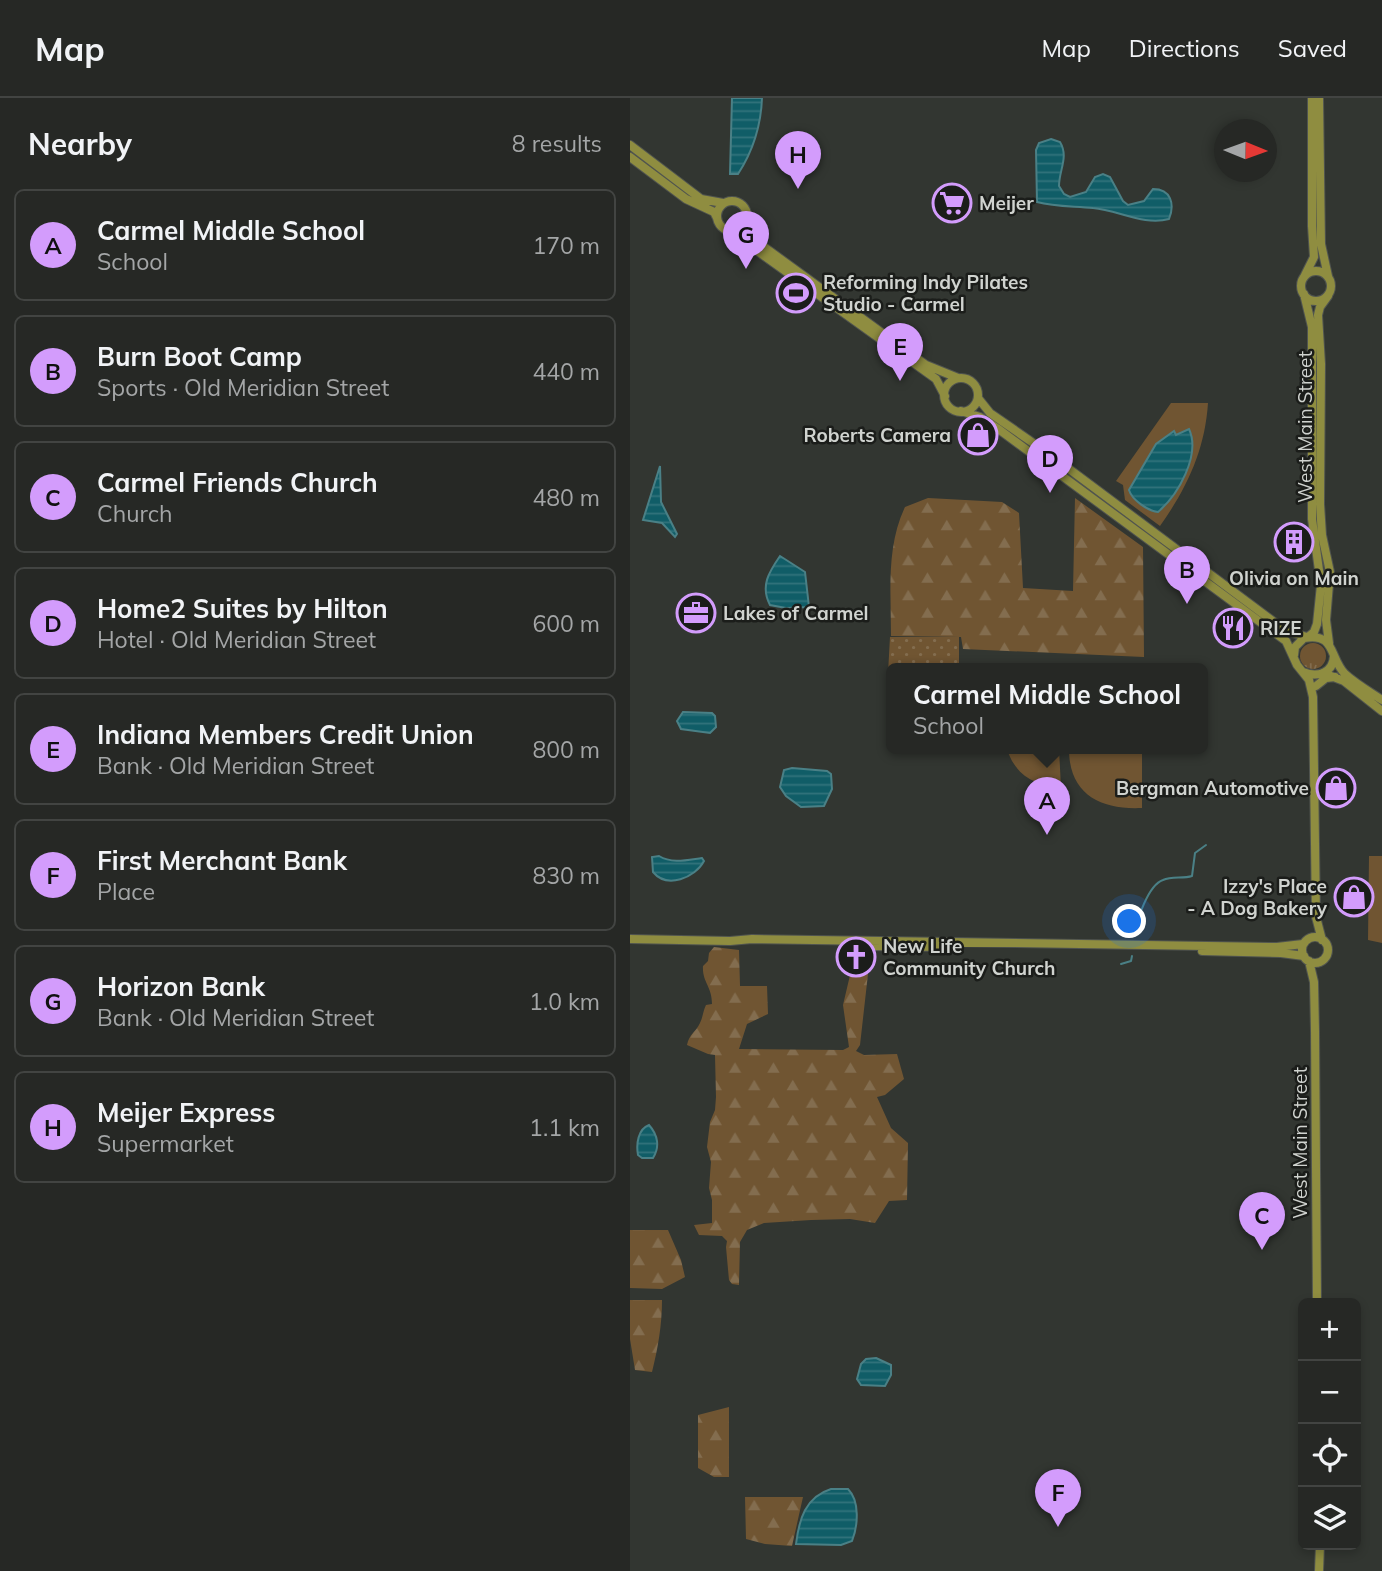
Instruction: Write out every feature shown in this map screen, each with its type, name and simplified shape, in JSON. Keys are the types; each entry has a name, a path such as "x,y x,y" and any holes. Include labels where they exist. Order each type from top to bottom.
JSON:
{"main road":[{"path":"1312,98 1314,257 1301,285 1304,294 1317,301 1328,296 1331,287 1321,244 1319,98"},
{"path":"630,145 701,199 723,203 732,200 743,205 752,237 760,244 926,365 973,382 985,410 1065,466 1278,625 1293,633 1321,638 1329,643 1345,674 1382,700"},
{"path":"630,157 686,199 714,212 722,228 734,231 756,250 936,379 949,406 980,417 997,428 1281,635 1310,683 1313,697 1316,917 1322,940 1277,947 630,939"},
{"path":"717,218 723,203"},
{"path":"734,231 746,223"},
{"path":"1305,275 1316,270 1328,276"},
{"name":"West Main Street","path":"1304,294 1312,327 1312,519 1321,585 1316,627"},
{"name":"West Main Street","path":"1328,296 1320,307 1318,316 1321,355 1320,504 1322,535 1330,572 1325,624 1329,643"},
{"path":"944,396 948,384 958,378"},
{"path":"961,411 973,407 978,398"},
{"path":"1293,633 1305,633 1316,627"},
{"path":"1294,658 1297,644 1308,637 1316,627"},
{"path":"1313,697 1322,673 1332,665 1334,653"},
{"path":"1303,672 1335,677 1382,711"},
{"path":"1316,686 1326,678 1335,677"},
{"path":"1306,942 1316,917"},
{"name":"West Main Street","path":"1314,982 1327,951 1322,940"},
{"path":"730,941 751,944 1294,953 1306,959 1321,961"},
{"name":"West Main Street","path":"1306,942 1306,959 1314,982 1317,1298"},
{"path":"1318,1550 1318,1571"}],"green space":[{"path":"1171,403 1208,403 1199,453 1186,483 1160,526 1125,500 1123,485 1116,481"},
{"path":"928,498 1002,502 1019,513 1023,588 1073,591 1075,498 1143,547 1144,657 963,649 961,637 891,636 892,554 899,522 905,507"},
{"path":"890,637 959,637 959,663 889,663"},
{"path":"1313,643 1322,647 1326,656 1322,665 1313,669 1304,665 1300,656 1304,647"},
{"path":"1009,754 1059,754 1061,787 1043,784 1027,777"},
{"path":"1069,754 1142,754 1142,808 1113,806 1100,802 1081,788 1070,765"},
{"path":"1369,856 1382,856 1382,943 1368,940"},
{"path":"714,947 739,950 740,986 767,986 768,1014 747,1024 739,1049 843,1050 849,1047 843,1005 851,971 856,970 868,974 860,1045 856,1051 864,1055 897,1054 904,1079 885,1095 877,1097 891,1128 908,1143 907,1200 889,1201 875,1223 850,1219 811,1220 764,1223 747,1230 740,1242 739,1285 732,1284 729,1280 727,1241 722,1236 699,1235 694,1225 712,1223 709,1188 711,1162 707,1147 710,1122 715,1110 715,1055 687,1045 700,1023 706,1005 712,1004 703,966"},
{"path":"630,1230 668,1230 685,1277 662,1289 630,1288"},
{"path":"630,1300 662,1300 652,1372 635,1370 630,1339"},
{"path":"729,1407 729,1477 714,1477 698,1468 698,1415"},
{"path":"745,1497 803,1497 792,1546 746,1539"}],"water":[{"path":"732,98 762,98 755,138 738,174 730,174"},
{"path":"1051,139 1060,142 1063,148 1059,186 1064,194 1070,197 1086,192 1095,177 1103,174 1110,177 1128,205 1144,201 1153,189 1164,192 1170,198 1172,208 1169,219 1150,221 1102,209 1037,202 1036,150 1039,143"},
{"path":"1189,429 1192,451 1180,485 1158,512 1145,507 1133,498 1129,490 1156,444 1174,431 1176,435"},
{"path":"660,466 661,502 677,534 675,537 662,523 643,520"},
{"path":"780,556 805,572 809,607 786,608 770,605 766,585"},
{"path":"683,712 712,713 716,727 710,733 681,729 677,721"},
{"path":"792,768 827,771 831,774 832,789 824,806 801,807 786,796 780,787 784,770"},
{"path":"659,856 674,861 702,858 704,861 688,876 666,880 653,872 652,857"},
{"path":"649,1125 656,1137 657,1150 653,1158 642,1158 638,1155 638,1142 640,1133"},
{"path":"876,1358 891,1365 891,1375 885,1386 861,1385 857,1379 861,1364 866,1359"},
{"path":"831,1489 848,1489 855,1500 857,1521 852,1541 841,1545 796,1544 805,1510 815,1498"}],"waterway":[{"path":"1134,935 1141,912 1153,889 1166,879 1192,876 1195,853 1206,845"},
{"path":"1121,964 1131,961 1132,956"}],"place":[{"name":"Meijer Express","path":"798,189"},
{"name":"Meijer","path":"952,203"},
{"name":"Horizon Bank","path":"746,269"},
{"name":"Reforming Indy Pilates Studio - Carmel","path":"796,293"},
{"name":"Indiana Members Credit Union","path":"900,381"},
{"name":"Roberts Camera","path":"978,435"},
{"name":"Home2 Suites by Hilton","path":"1050,493"},
{"name":"Olivia on Main","path":"1294,542"},
{"name":"Burn Boot Camp","path":"1187,604"},
{"name":"Lakes of Carmel","path":"696,613"},
{"name":"RIZE","path":"1233,628"},
{"name":"Bergman Automotive","path":"1336,788"},
{"name":"Carmel Middle School","path":"1047,835"},
{"name":"Izzy's Place - A Dog Bakery","path":"1354,897"},
{"name":"New Life Community Church","path":"856,957"},
{"name":"Carmel Friends Church","path":"1262,1250"},
{"name":"First Merchant Bank","path":"1058,1527"}]}
